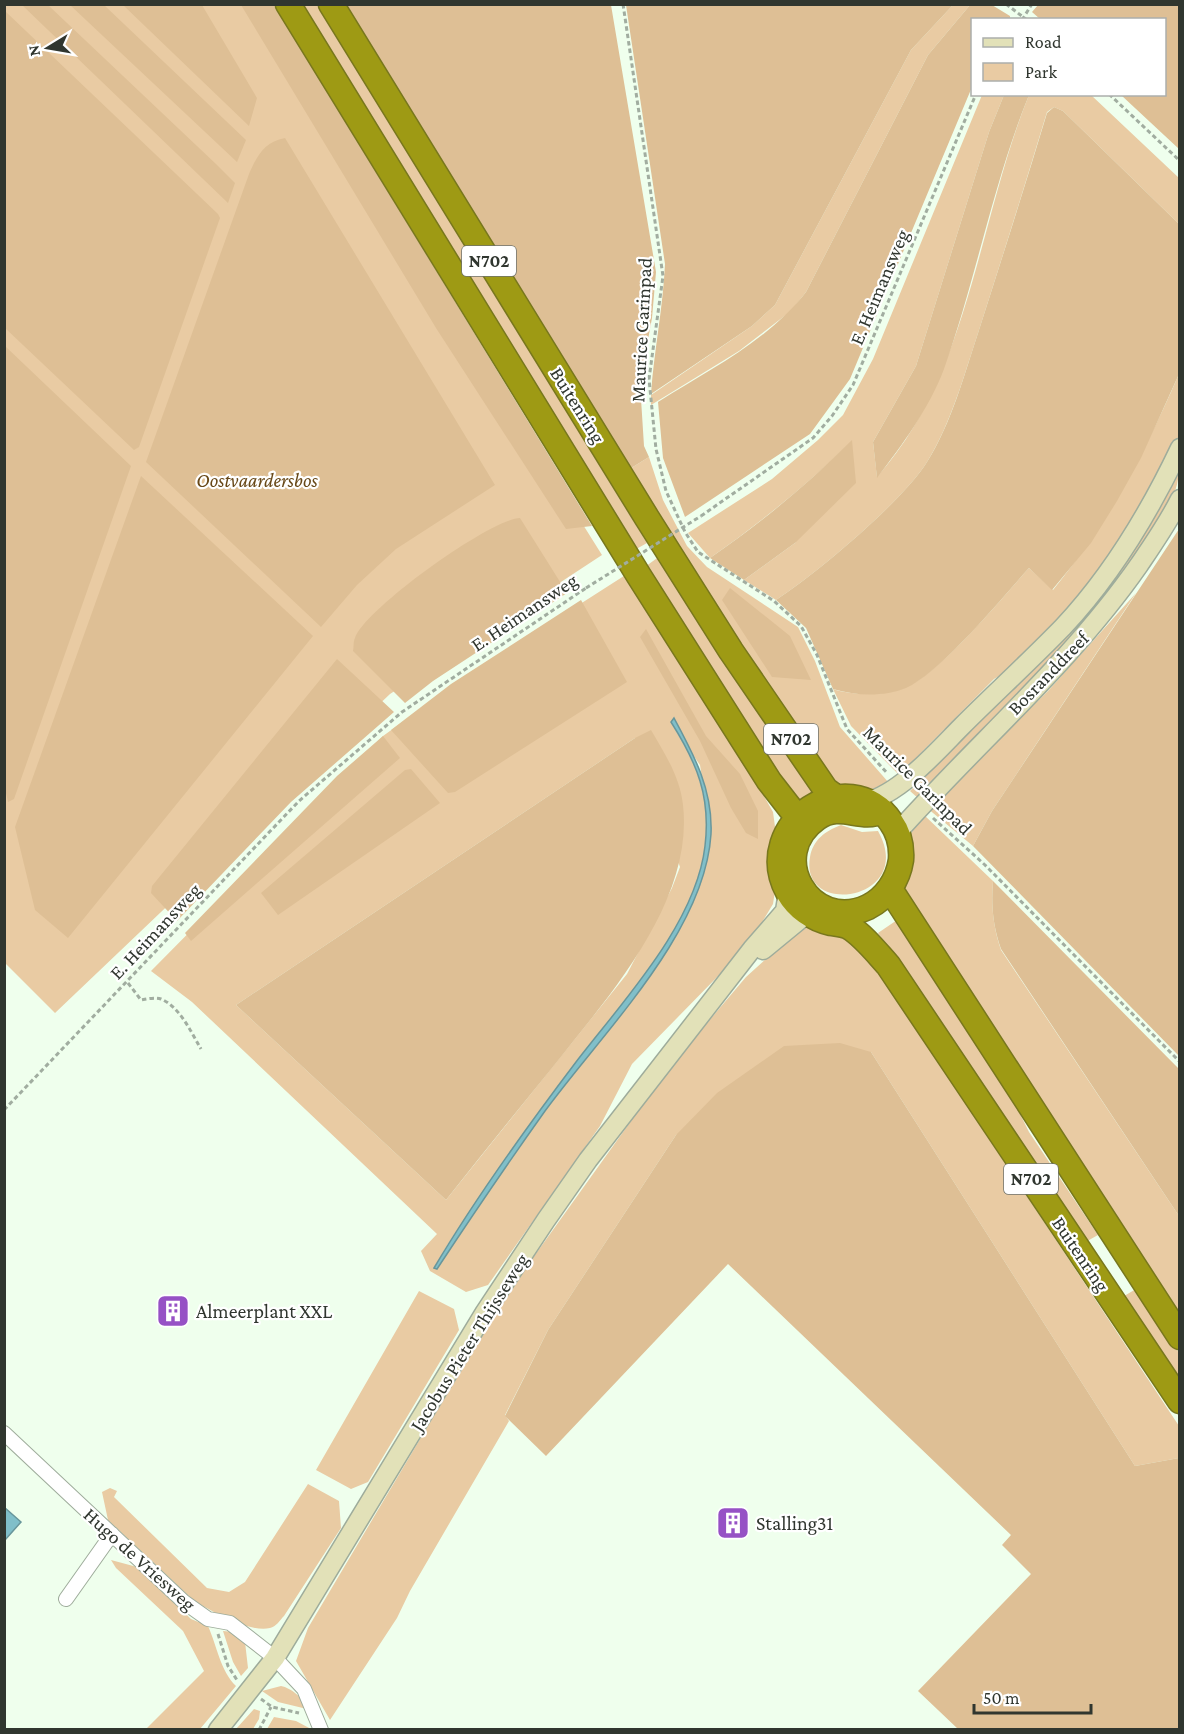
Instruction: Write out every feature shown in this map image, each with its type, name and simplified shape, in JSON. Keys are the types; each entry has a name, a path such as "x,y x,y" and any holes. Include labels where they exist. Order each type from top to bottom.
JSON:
{"highway":[{"name":"Buitenring","path":"288,4 483,324 769,781 795,827"},
{"name":"Buitenring","path":"330,4 731,651 826,790 837,798"},
{"path":"795,827 795,875 814,909 824,921 846,918 873,904 890,888 901,862 897,833 874,806 852,798 837,798 819,802 795,827 780,856 782,874 788,892 814,909"},
{"path":"795,827 810,823 830,812 846,810 869,815 874,806"},
{"name":"Buitenring","path":"890,888 1179,1337"},
{"name":"Buitenring","path":"846,918 862,924 881,957 1179,1401"}],"street":[{"name":"Bosranddreef","path":"915,772 904,790 874,806 874,800 915,772 1064,626 1098,583 1155,499 1179,448"},
{"name":"Bosranddreef","path":"897,833 1084,637 1131,576 1170,519 1179,499"},
{"name":"Jacobus Pieter Thijsseweg","path":"218,1730 275,1658 485,1312 546,1220 588,1160 752,949 785,911 788,892"},
{"name":"Jacobus Pieter Thijsseweg","path":"739,968 814,909"},
{"name":"Hugo de Vriesweg","path":"4,1432 184,1602 207,1619 230,1623 275,1658 304,1689 321,1730"},
{"path":"66,1599 112,1534"}],"path":[{"name":"Maurice Garinpad","path":"623,4 663,276 649,379 656,449 666,491 685,532 699,552 774,601 801,626 817,655 847,729 898,784"},
{"path":"1006,4 1023,18"},
{"path":"1025,18 1032,4"},
{"name":"E. Heimansweg","path":"4,1110 299,801 393,719 586,588 701,516 813,438 832,416 853,385 975,96"},
{"path":"1111,96 1179,161"},
{"name":"Maurice Garinpad","path":"921,806 985,865 1179,1062"},
{"path":"128,982 141,1000 161,999 172,1006 183,1019 201,1049"},
{"path":"260,1730 272,1707"}],"green space":[{"name":"Oostvaardersbos","path":"4,5 257,5 602,555 390,694 55,1013 5,963"},
{"path":"22,5 48,5 216,164 235,183 228,203"},
{"path":"70,5 104,5 246,140 237,162"},
{"path":"123,5 202,5 257,98 249,126"},
{"path":"241,5 274,5 592,526 566,529 436,328"},
{"path":"298,5 318,5 647,543 631,552"},
{"path":"345,5 611,5 656,272 652,318 640,383 644,446 649,457 628,470"},
{"path":"626,5 953,5 911,50 775,305 752,326 651,394 665,264"},
{"path":"953,5 970,5 928,55 806,292 791,311 739,351 651,405 651,395 752,326 775,305 911,50"},
{"path":"970,5 992,5 1010,16 1010,18 971,18 971,89 850,379 810,434 685,517 663,458 658,402 756,339 774,325 806,292 928,55"},
{"path":"1038,5 1179,5 1179,149 1122,96 1166,96 1166,18 1039,18 1032,12"},
{"path":"5,11 220,218 139,447 134,450 5,328"},
{"path":"982,96 1004,96 989,132 916,366 873,442 877,477 908,436 933,391 953,343 1012,143 1029,96 1092,96 1179,178 1179,224 1063,111 1054,107 1047,112 963,381 936,446 927,462 899,497 858,536 776,600 744,580 795,543 852,441 783,502 710,558 688,533 772,479 818,440 843,415 873,359"},
{"path":"1004,96 1029,96 1005,162 944,369 923,412 877,478 873,442 916,366 989,132"},
{"path":"1054,107 1063,111 1179,224 1179,374 1141,458 1117,501 1091,543 1052,590 1029,568 970,634 920,680 906,688 879,694 860,694 833,689 806,628 776,600 858,536 899,497 936,447 963,381 1047,113"},
{"path":"285,138 495,485 396,549 357,585 321,627 146,462 249,174 266,146"},
{"path":"5,346 131,466 14,799 8,802 4,784"},
{"path":"1179,374 1181,420 1178,437 1152,490 1115,551 1044,639 994,679 899,775 851,726 833,689 870,694 890,692 920,679 970,634 1029,568 1053,590 1091,539 1124,486"},
{"path":"852,440 856,483 795,543 744,580 710,558 784,502"},
{"path":"649,457 663,500 687,546 707,567 798,627 815,661 840,727 889,783 879,790 837,785 816,764 628,470"},
{"path":"1179,468 1176,488 1164,515 1123,577 1097,611 1040,675 919,799 910,791 1028,669"},
{"path":"141,476 313,636 68,938 35,910 15,827"},
{"path":"520,518 567,593 433,681 405,703 353,651 355,638 381,607 430,568 483,533 505,522"},
{"path":"1179,529 1179,1056 973,846 992,811"},
{"path":"660,556 817,790 815,797 795,807 642,569"},
{"path":"627,574 737,749 773,812 776,834 770,862 775,891 773,904 761,924 723,971 632,1064 600,1126 488,1285 466,1292 430,1271 421,1251 437,1234 192,1002 151,971 383,736 454,685","holes":["671,723 700,765 711,834 699,874 705,846 706,812 700,782 688,752","635,738 680,867 672,888 627,974 446,1200 236,1005","699,875 686,918 661,960 545,1111 435,1268 451,1239 542,1108 656,959 688,903"]},
{"path":"730,588 790,636 811,680 772,677 722,600"},
{"path":"1136,593 992,811 973,846 927,808 1048,691"},
{"path":"581,600 627,682 455,792 448,793 391,730 451,684"},
{"path":"646,629 706,736 740,774 758,811 758,839 746,833 731,808 700,741 640,637"},
{"path":"337,659 394,712 291,802 177,921 151,893 152,886"},
{"path":"651,730 675,775 683,805 683,841 675,877 661,912 643,946 598,1011 446,1200 236,1005 635,738"},
{"path":"383,736 400,758 191,941 185,933 337,776"},
{"path":"411,769 440,803 278,915 261,893 405,770"},
{"path":"923,814 993,881 993,916 1001,950 1179,1216 1179,1314 904,893 910,835"},
{"path":"841,825 862,832 878,831 886,854 882,873 871,886 855,893 837,894 821,889 811,877 810,857 814,846 825,833"},
{"path":"993,881 1179,1069 1179,1216 1001,949 993,916"},
{"path":"900,918 989,1052 1029,1132 1098,1235 1082,1244 878,933"},
{"path":"805,928 827,930 843,936 872,962 1179,1426 1179,1458 1135,1466 871,1052 676,1135 548,1330 505,1415 509,1421 410,1591 397,1618 330,1720 296,1661 308,1628 502,1301 669,1068 746,977 796,932"},
{"path":"840,1043 871,1052 1135,1466 1179,1458 1179,1729 958,1729 918,1691 1031,1574 1002,1545 1011,1535 728,1264 546,1456 505,1416 548,1330 676,1135 717,1093 784,1046"},
{"path":"1136,1289 1179,1353 1179,1388 1119,1299"},
{"path":"419,1291 454,1309 459,1330 368,1482 351,1489 316,1470"},
{"path":"308,1484 339,1501 341,1528 284,1616 274,1626 261,1629 230,1620 192,1599 108,1520 102,1492 110,1488 117,1491 114,1497 207,1588 229,1592 245,1582"},
{"path":"111,1560 137,1567 191,1619 208,1626 222,1665 236,1686 200,1729 146,1729 204,1671 183,1631 116,1568"},
{"path":"223,1631 233,1632 245,1642 248,1668 241,1676 233,1662"},
{"path":"281,1686 297,1694 307,1709 278,1702 262,1691"},
{"path":"254,1709 260,1711 259,1719 253,1729 236,1729"},
{"path":"274,1717 296,1721 311,1729 267,1729"}],"water":[{"path":"674,718 701,773 711,818 711,834 704,871 691,908 671,945 647,980 545,1111 437,1269 434,1268 520,1137 654,961 688,904 699,875 705,846 706,812 695,766 671,722"},
{"path":"4,1507 21,1522 5,1540 4,1540"}],"place":[{"name":"Almeerplant XXL","path":"173,1311"},
{"name":"Stalling31","path":"733,1523"}]}
